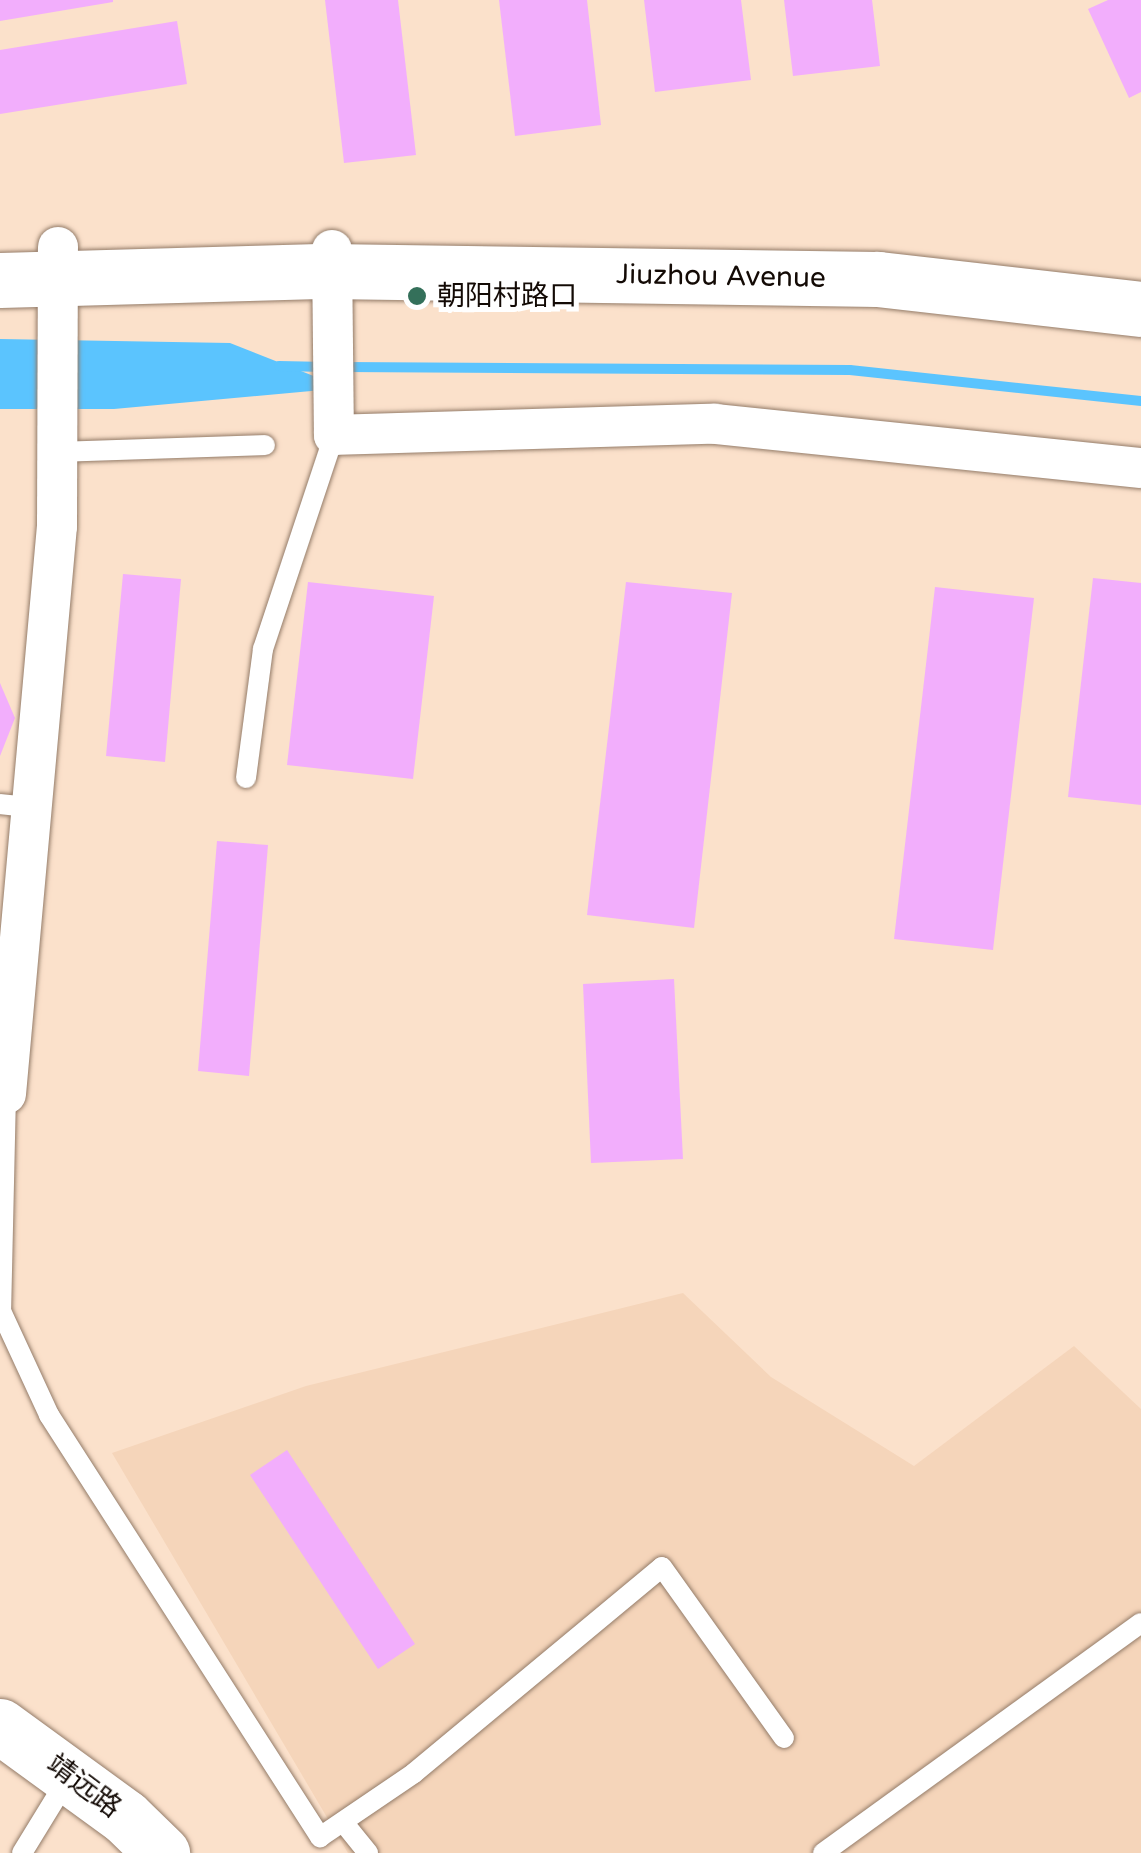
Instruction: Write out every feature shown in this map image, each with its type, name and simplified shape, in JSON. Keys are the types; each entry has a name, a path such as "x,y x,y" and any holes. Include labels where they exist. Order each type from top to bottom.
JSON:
{"main road":[{"path":"0,248 60,283"},
{"path":"330,260 884,253 1141,277"},
{"name":"Jiuzhou Avenue","path":"0,280 60,283 330,260 878,278 1141,309"},
{"name":"靖远路","path":"0,1726 70,1776 162,1853"}],"street":[{"path":"330,260 334,435 715,424 1141,468"},
{"path":"3,1093 15,805 59,433 60,283"}],"lane":[{"path":"59,433 265,445"},
{"path":"246,778 263,649 334,435"},
{"path":"3,1093 1,1311 49,1415 320,1837 414,1773 662,1567 784,1738"},
{"path":"823,1853 1141,1623"},
{"path":"22,1853 70,1776"},
{"path":"343,1822 368,1853"}],"shaded area":[{"path":"683,1293 771,1377 914,1466 1074,1346 1141,1409 1141,1853 348,1853 112,1453 306,1386"}],"water":[{"path":"0,339 230,343 344,388 114,409 0,409"}],"building":[{"path":"0,0 113,0 113,2 0,21"},
{"path":"325,0 398,0 416,155 344,163"},
{"path":"499,0 587,0 601,125 515,136"},
{"path":"644,0 741,0 751,80 655,92"},
{"path":"784,0 872,0 880,66 793,76"},
{"path":"1108,0 1141,0 1141,92 1129,98 1088,9"},
{"path":"177,21 187,84 0,114 0,50"},
{"path":"123,574 181,579 165,762 106,756"},
{"path":"1093,578 1141,583 1141,805 1068,797"},
{"path":"308,582 434,596 413,779 287,765"},
{"path":"626,582 732,593 694,928 587,915"},
{"path":"935,587 1034,598 993,950 894,939"},
{"path":"0,683 15,718 0,756"},
{"path":"217,841 268,845 249,1076 198,1071"},
{"path":"674,979 683,1159 591,1163 583,984"},
{"path":"287,1450 415,1644 378,1669 250,1475"}],"waterway":[{"path":"279,366 327,367"},
{"path":"344,367 850,370 1141,401"}],"place":[{"name":"朝阳村路口","path":"417,296"}]}
